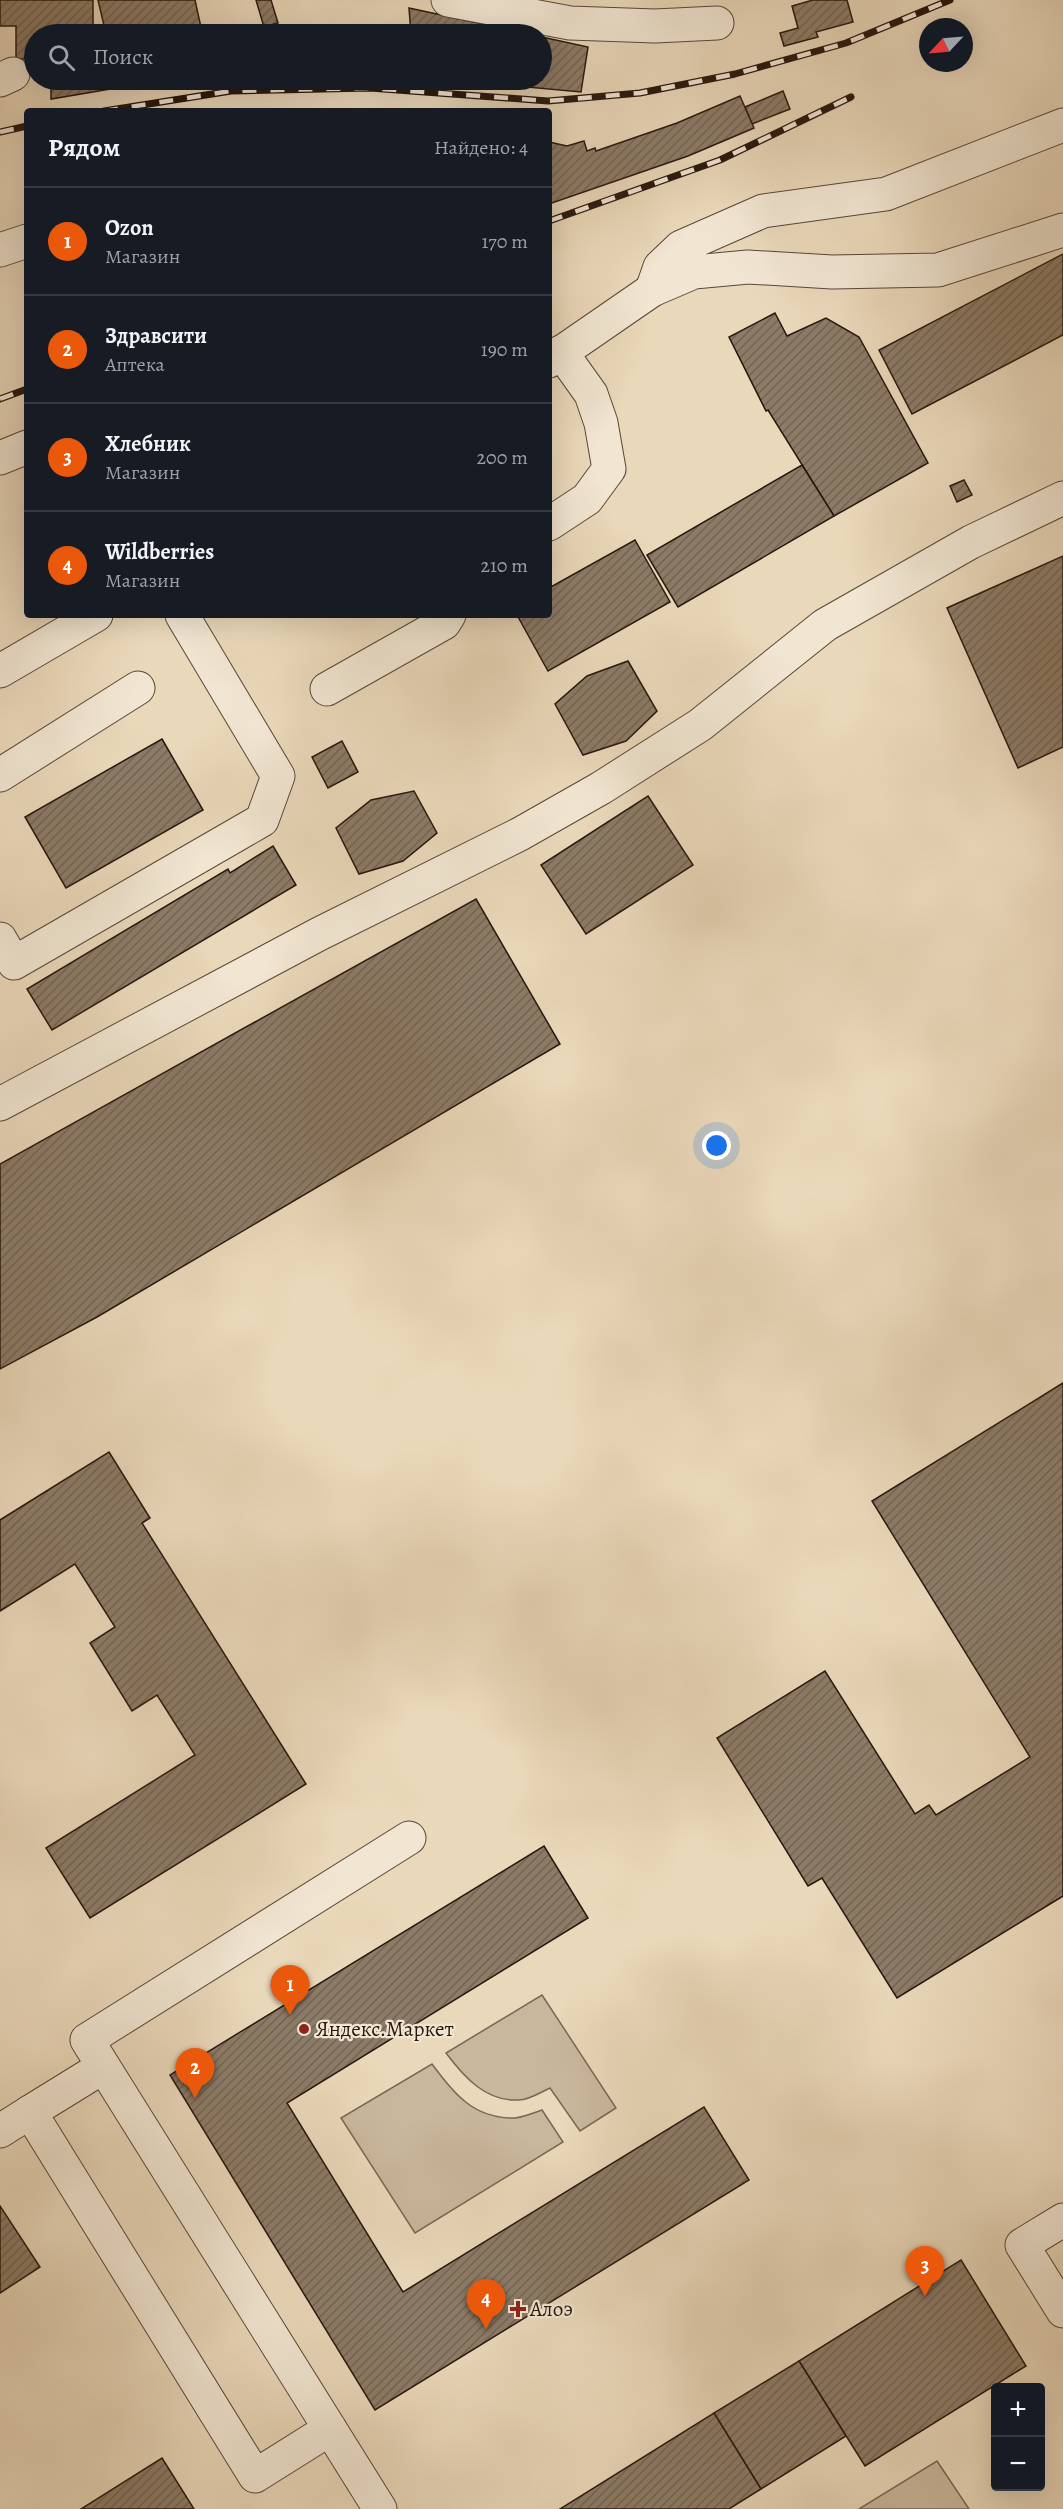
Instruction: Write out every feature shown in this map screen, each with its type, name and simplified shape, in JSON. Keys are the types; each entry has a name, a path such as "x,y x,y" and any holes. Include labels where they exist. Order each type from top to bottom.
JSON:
{"street":[{"path":"448,0 570,23 655,26 717,23"},
{"path":"652,290 660,267 681,247 763,212 886,194 1063,125"},
{"path":"552,522 587,499 609,469 601,423 591,394 555,356 652,290 694,272 748,267 832,272 938,270 1063,230"},
{"path":"0,250 24,242"},
{"path":"0,458 24,448"},
{"path":"0,1104 318,934 520,834 601,789 700,725 825,625 971,542 1063,498"},
{"path":"0,671 91,618"},
{"path":"0,939 14,963 262,820 278,776 184,618"},
{"path":"327,689 444,623 447,618"},
{"path":"0,775 138,688"},
{"path":"380,2509 87,2040 409,1838"},
{"path":"0,2131 103,2067"},
{"path":"30,2112 255,2476 330,2429"},
{"path":"1063,2220 1022,2245 1063,2311"}],"shaded area":[{"path":"542,1995 616,2108 580,2131 550,2088 523,2100 496,2097 468,2079 446,2053"},
{"path":"432,2064 457,2094 476,2109 487,2114 515,2118 542,2110 563,2142 415,2233 341,2118"},
{"path":"937,2461 969,2509 859,2509"}],"building":[{"path":"0,0 93,0 93,24 24,24 24,59 16,59 16,26 0,26"},
{"path":"98,0 195,0 200,24 104,24"},
{"path":"256,0 271,0 278,23 263,24"},
{"path":"813,0 847,0 853,22 816,32 818,37 784,46 780,33 798,28 792,6"},
{"path":"409,8 483,24 410,24"},
{"path":"552,39 588,47 581,92 552,89"},
{"path":"51,90 105,90 51,99"},
{"path":"783,91 790,109 752,124 745,107"},
{"path":"740,96 754,128 688,156 552,203 552,143 567,146 584,141 587,151 595,148 596,151 677,123"},
{"path":"1063,254 1063,335 912,414 879,350"},
{"path":"775,313 787,336 826,318 859,337 928,463 834,516 768,410 766,411 729,337"},
{"path":"802,465 834,516 678,607 647,555"},
{"path":"964,480 972,495 957,502 950,486"},
{"path":"635,540 670,602 548,671 519,618 552,618 552,586"},
{"path":"1063,556 1063,747 1018,768 947,608"},
{"path":"628,661 657,711 626,741 583,755 555,704 587,676"},
{"path":"162,739 203,810 66,888 25,817"},
{"path":"342,741 358,772 328,788 312,757"},
{"path":"414,791 437,833 403,861 359,874 336,828 371,800"},
{"path":"648,796 693,865 586,934 541,865"},
{"path":"273,846 296,885 52,1030 27,989 228,869 230,873"},
{"path":"476,899 560,1044 97,1317 0,1369 0,1164"},
{"path":"1063,1383 1063,1896 897,1998 822,1878 808,1886 717,1738 825,1671 915,1814 929,1805 936,1815 1030,1757 872,1501"},
{"path":"109,1452 150,1518 142,1523 306,1784 90,1918 46,1848 195,1755 157,1695 132,1711 90,1643 115,1627 75,1564 0,1611 0,1520"},
{"path":"544,1846 588,1918 287,2103 403,2292 704,2107 749,2180 375,2410 170,2075"},
{"path":"0,2206 40,2267 0,2293"},
{"path":"961,2260 1026,2366 999,2383 991,2383 991,2388 865,2466 799,2361"},
{"path":"799,2361 846,2436 761,2489 714,2413"},
{"path":"714,2413 761,2489 729,2509 560,2509"},
{"path":"162,2458 194,2509 81,2509"}],"railway":[{"path":"397,90 548,101 640,93 735,74 846,43 950,0"},
{"path":"123,108 231,91 277,90"},
{"path":"552,220 720,160 851,97"},
{"path":"0,132 24,127"},
{"path":"0,399 24,390"}],"place":[{"name":"Ozon","path":"290,2015"},
{"name":"Яндекс.Маркет","path":"304,2029"},
{"name":"Здравсити","path":"195,2098"},
{"name":"Хлебник","path":"925,2296"},
{"name":"Алоэ","path":"518,2309"},
{"name":"Wildberries","path":"486,2329"}]}
